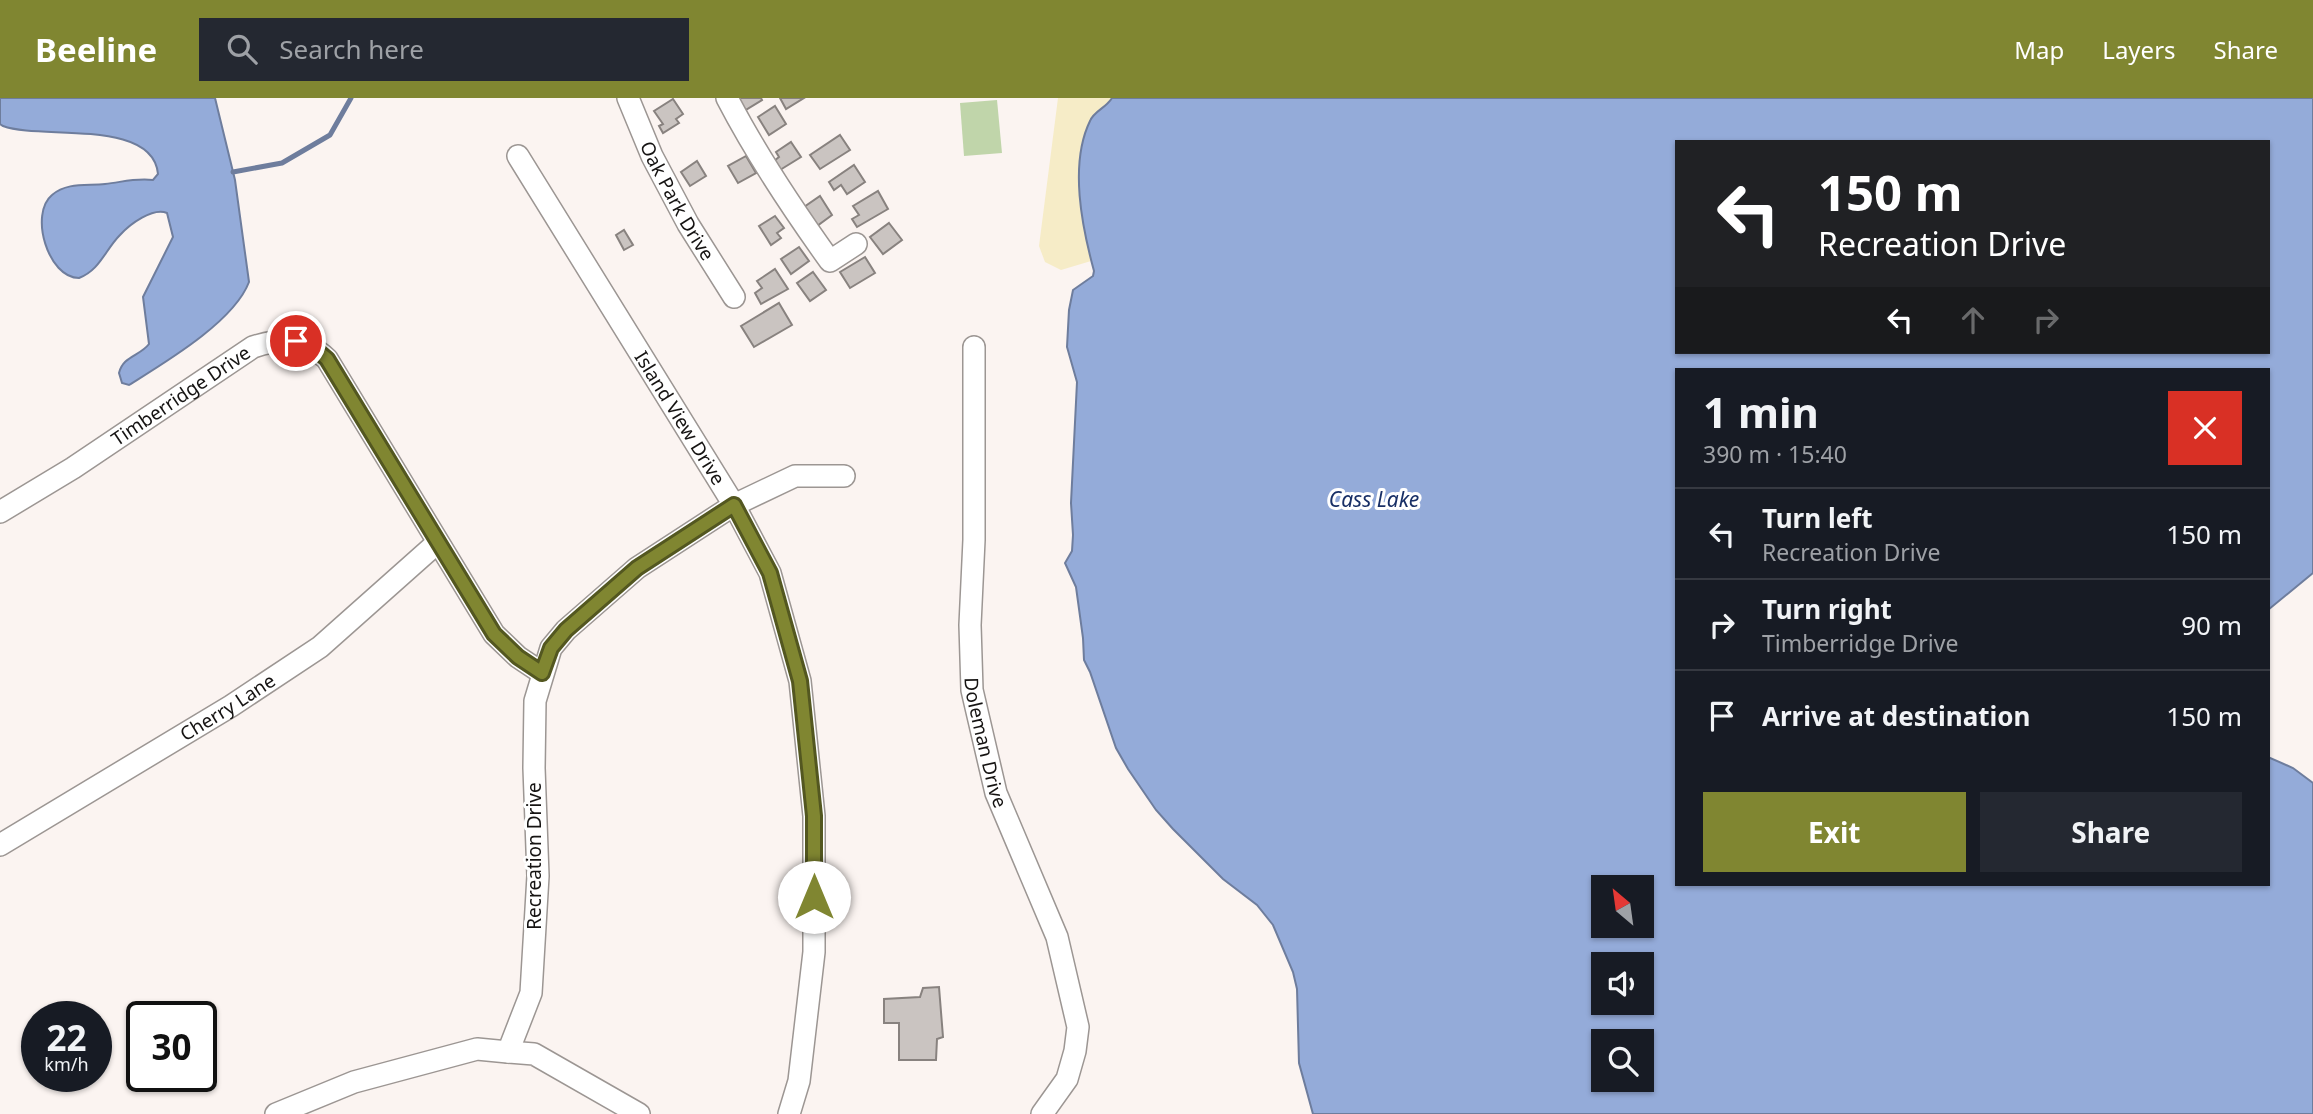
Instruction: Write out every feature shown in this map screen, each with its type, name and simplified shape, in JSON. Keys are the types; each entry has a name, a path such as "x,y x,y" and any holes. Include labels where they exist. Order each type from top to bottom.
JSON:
{"street":[{"name":"Oak Park Drive","path":"628,98 652,156 688,224 734,297"},
{"path":"727,98 778,188 830,261 856,244"},
{"name":"Island View Drive","path":"518,156 734,505 770,573 800,681 814,816 814,952 799,1081 789,1114"},
{"name":"Timberridge Drive","path":"0,512 73,468 253,347 276,340 296,341 314,348 327,359 494,634 518,657 542,673"},
{"name":"Doleman Drive","path":"974,347 974,540 970,625 972,691 996,793 1057,937 1078,1027 1076,1051 1067,1079 1042,1114"},
{"name":"Recreation Drive","path":"509,1052 531,993 538,876 534,768 535,701 551,648 566,630 637,568 734,505 794,476 844,476"},
{"name":"Cherry Lane","path":"0,843 231,706 320,647 437,543"},
{"path":"276,1114 354,1082 477,1049 534,1054 639,1114"}],"green space":[{"path":"997,100 1002,153 964,156 960,103"}],"sand":[{"path":"1058,98 1112,98 1093,117 1081,150 1079,188 1091,261 1061,270 1045,262 1039,246"}],"water":[{"path":"0,98 215,98 235,180 249,282 241,297 214,326 129,385 122,383 119,373 124,363 149,344 143,297 173,237 167,213 155,212 136,222 120,235 92,270 79,278 58,268 51,257 45,244 42,216 45,204 52,195 64,188 153,180 158,174 151,156 137,145 117,138 20,130 3,126 0,124"},
{"name":"Cass Lake","path":"1112,98 2313,98 2313,573 2270,608 2270,368 1675,368 1675,886 2270,886 2270,758 2293,768 2313,783 2313,1114 1313,1114 1299,1063 1297,989 1293,972 1273,925 1257,905 1223,879 1156,810 1116,748 1084,660 1076,587 1065,563 1072,551 1071,503 1077,382 1067,347 1073,290 1093,276 1094,271 1082,216 1079,176 1080,156 1090,121"}],"building":[{"path":"731,98 761,98 762,100 739,114"},
{"path":"780,98 804,98 786,109"},
{"path":"673,99 683,114 676,119 679,123 663,133 659,126 663,124 654,111"},
{"path":"775,106 786,124 769,135 758,117"},
{"path":"840,135 850,150 820,169 810,155"},
{"path":"791,142 801,157 780,170 774,161 779,157 776,152"},
{"path":"746,156 756,173 738,183 728,166"},
{"path":"697,161 706,176 690,186 681,172"},
{"path":"854,165 865,182 847,194 841,185 834,190 829,182"},
{"path":"878,191 888,209 857,227 852,219 859,215 853,206"},
{"path":"820,196 832,215 817,226 804,207"},
{"path":"775,216 784,228 777,233 781,238 771,245 759,226"},
{"path":"889,223 902,240 883,254 870,237"},
{"path":"624,230 633,245 624,250 616,235"},
{"path":"799,247 809,261 791,274 781,259"},
{"path":"865,257 875,273 850,288 840,272"},
{"path":"775,269 788,289 761,304 755,293 762,288 757,281"},
{"path":"813,272 826,290 810,301 797,283"},
{"path":"779,303 792,325 754,347 741,326"},
{"path":"939,987 943,1037 937,1039 936,1060 899,1060 899,1023 884,1023 884,999 920,997 923,988"}],"waterway":[{"path":"233,172 282,163 330,135 351,98"}],"route":[{"path":"296,341 314,348 327,359 494,634 518,657 542,673 551,648 566,630 637,568 734,505 770,573 800,681 814,816 814,897"}]}
